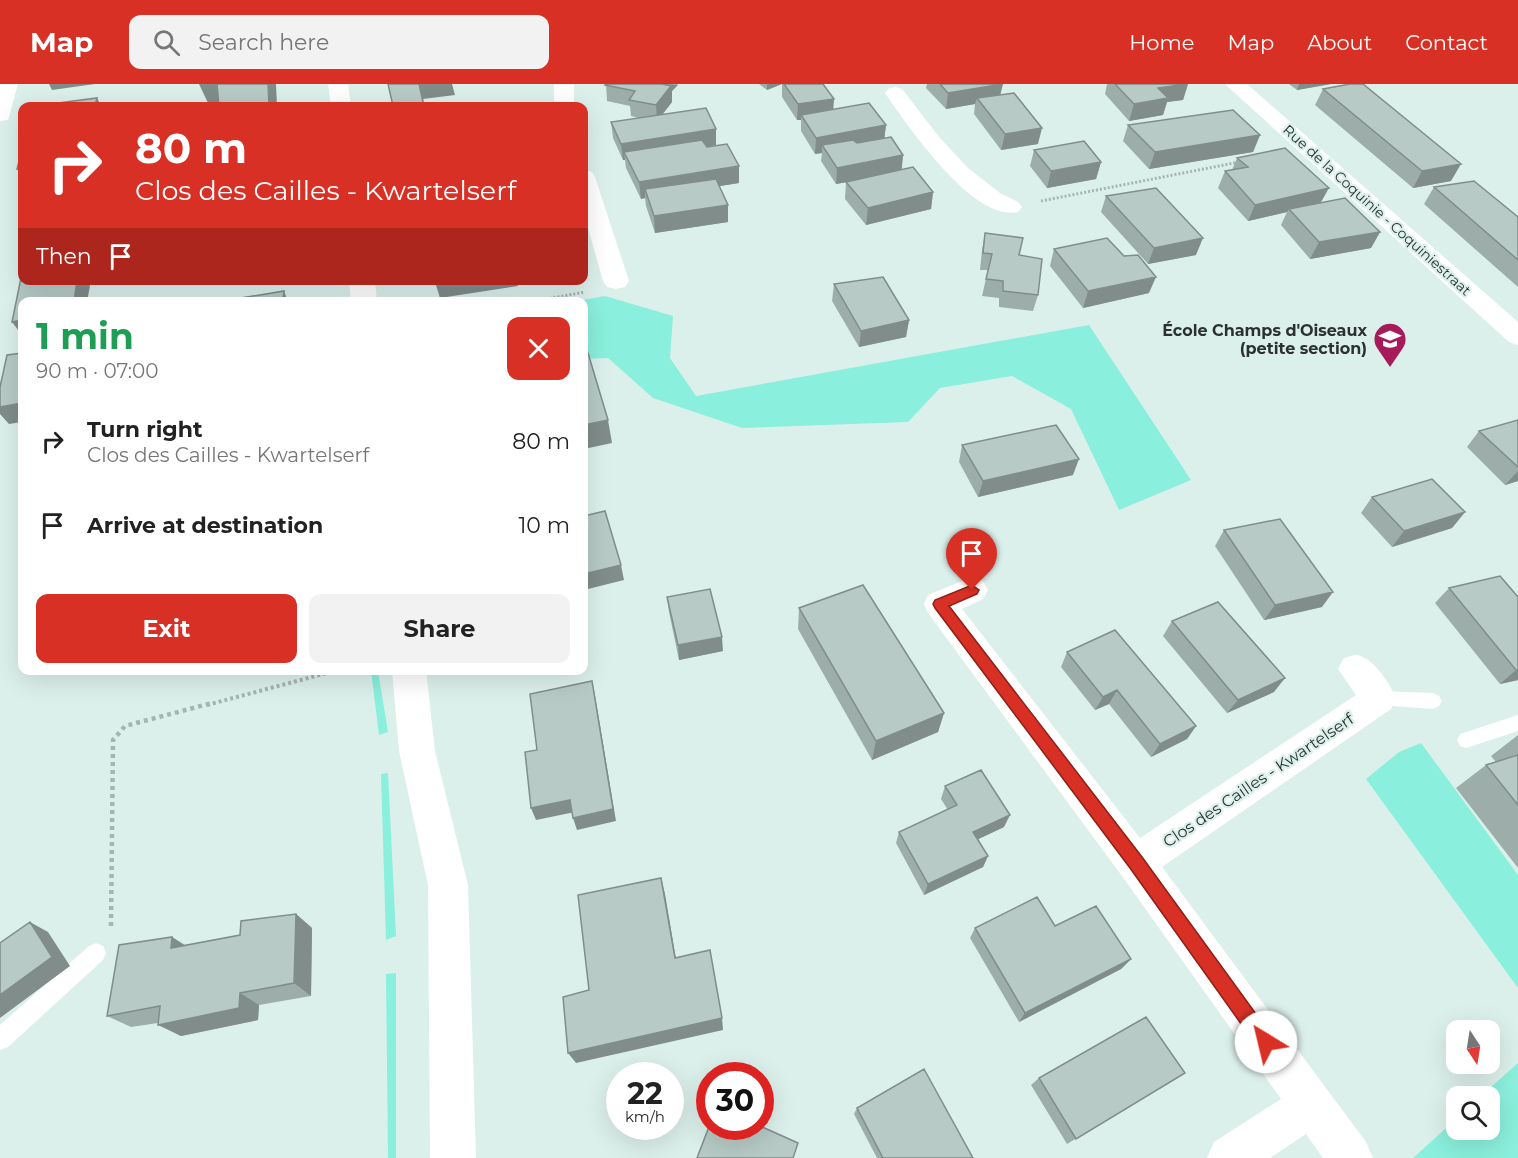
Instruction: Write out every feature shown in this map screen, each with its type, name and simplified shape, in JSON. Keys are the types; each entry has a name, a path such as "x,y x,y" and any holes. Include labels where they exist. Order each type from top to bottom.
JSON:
{"street":[{"path":"0,115 8,84"},
{"path":"338,84 340,102"},
{"path":"564,84 564,102"},
{"name":"Rue de la Coquinie - Coquiniestraat","path":"1235,84 1518,336"},
{"path":"888,87 935,149 993,199 1010,207"},
{"path":"588,190 616,281"},
{"path":"972,590 940,604 1136,863 1350,1158"},
{"path":"1355,669 1379,698"},
{"path":"409,675 417,751 448,885 453,1158"},
{"name":"Clos des Cailles - Kwartelserf","path":"1136,863 1379,698"},
{"path":"1230,1158 1311,1105"}],"lane":[{"path":"1379,698 1433,701"},
{"path":"1466,740 1518,723"},
{"path":"0,1039 96,954"}],"path":[{"path":"1010,207 1239,162"},
{"path":"558,297 608,288 616,281"},
{"path":"96,954 111,939 113,740 125,726 319,675"}],"green space":[{"path":"605,296 673,316 670,358 696,396 1089,325 1191,480 1119,510 1071,409 1012,376 940,388 908,422 742,428 653,398 608,358 588,359 588,299"},
{"path":"372,675 379,675 388,732 379,735"},
{"path":"1421,743 1518,875 1518,988 1366,779 1399,752"},
{"path":"388,773 396,936 386,940 381,774"},
{"path":"396,973 396,1158 388,1158 386,974"},
{"path":"1518,1063 1518,1158 1413,1158 1446,1128 1446,1140 1500,1140 1500,1086 1492,1086"}],"building":[{"path":"217,84 268,84 269,102 219,102"},
{"path":"388,84 419,84 423,102 392,102"},
{"path":"606,84 671,86 656,105 629,100 635,91"},
{"path":"784,84 823,84 834,99 798,104"},
{"path":"940,84 1003,84 948,93"},
{"path":"1115,84 1187,84 1158,88 1168,98 1134,104"},
{"path":"1363,84 1461,164 1422,171 1323,89"},
{"path":"1014,93 1042,128 1005,134 977,98"},
{"path":"97,98 96,102 66,102"},
{"path":"869,103 886,125 816,138 801,115"},
{"path":"706,108 716,129 621,144 611,122"},
{"path":"1233,110 1260,135 1155,152 1128,125"},
{"path":"891,137 903,155 837,168 822,145 853,140 857,143"},
{"path":"702,140 707,147 727,144 739,166 639,182 624,152"},
{"path":"1084,141 1101,162 1051,171 1034,150"},
{"path":"1285,148 1329,188 1255,205 1225,171 1248,167 1237,158"},
{"path":"913,167 933,192 868,208 846,182"},
{"path":"716,179 728,205 654,216 645,189"},
{"path":"1474,181 1518,217 1518,260 1434,187"},
{"path":"1156,188 1203,238 1154,248 1106,196"},
{"path":"1345,198 1380,232 1319,242 1289,209"},
{"path":"985,233 1023,238 1019,255 1042,259 1038,295 1003,291 1003,281 986,279 992,254 983,253"},
{"path":"1107,238 1124,256 1138,255 1156,277 1088,291 1054,249"},
{"path":"883,277 909,320 861,331 834,284"},
{"path":"20,285 76,285 75,297 18,297 18,321 12,322"},
{"path":"284,291 283,297 247,297"},
{"path":"588,353 608,420 588,424"},
{"path":"18,354 18,404 0,407 0,387 7,355"},
{"path":"1518,420 1518,467 1479,431"},
{"path":"1056,425 1079,459 983,481 962,445"},
{"path":"1432,479 1465,512 1404,531 1372,497"},
{"path":"605,511 621,565 588,573 588,515"},
{"path":"1280,519 1333,592 1275,605 1224,530"},
{"path":"1500,576 1518,597 1518,670 1449,588"},
{"path":"863,585 944,713 876,741 799,608"},
{"path":"710,589 722,637 678,645 667,597"},
{"path":"1218,602 1285,678 1238,700 1172,621"},
{"path":"1115,630 1196,726 1160,744 1117,690 1103,697 1067,652"},
{"path":"592,681 613,809 573,818 570,800 531,808 525,752 537,750 530,694"},
{"path":"1518,755 1518,805 1486,765"},
{"path":"981,770 1010,815 973,832 988,856 928,884 899,832 957,805 945,786"},
{"path":"661,878 675,958 710,950 722,1018 568,1053 563,997 589,990 578,895"},
{"path":"1037,897 1055,926 1096,906 1131,959 1025,1013 975,928"},
{"path":"296,914 294,983 240,993 239,1008 158,1025 160,1006 107,1016 119,945 172,937 171,948 240,935 241,921"},
{"path":"30,922 52,957 0,995 0,943"},
{"path":"1146,1017 1185,1073 1076,1139 1039,1078"},
{"path":"924,1069 973,1158 883,1158 857,1108"},
{"path":"774,1132 798,1143 793,1158 697,1158 704,1140 774,1140"}],"place":[{"name":"École Champs d'Oiseaux (petite section)","path":"1390,368"}],"route":[{"path":"972,590 940,604 1136,863 1266,1042"}]}
